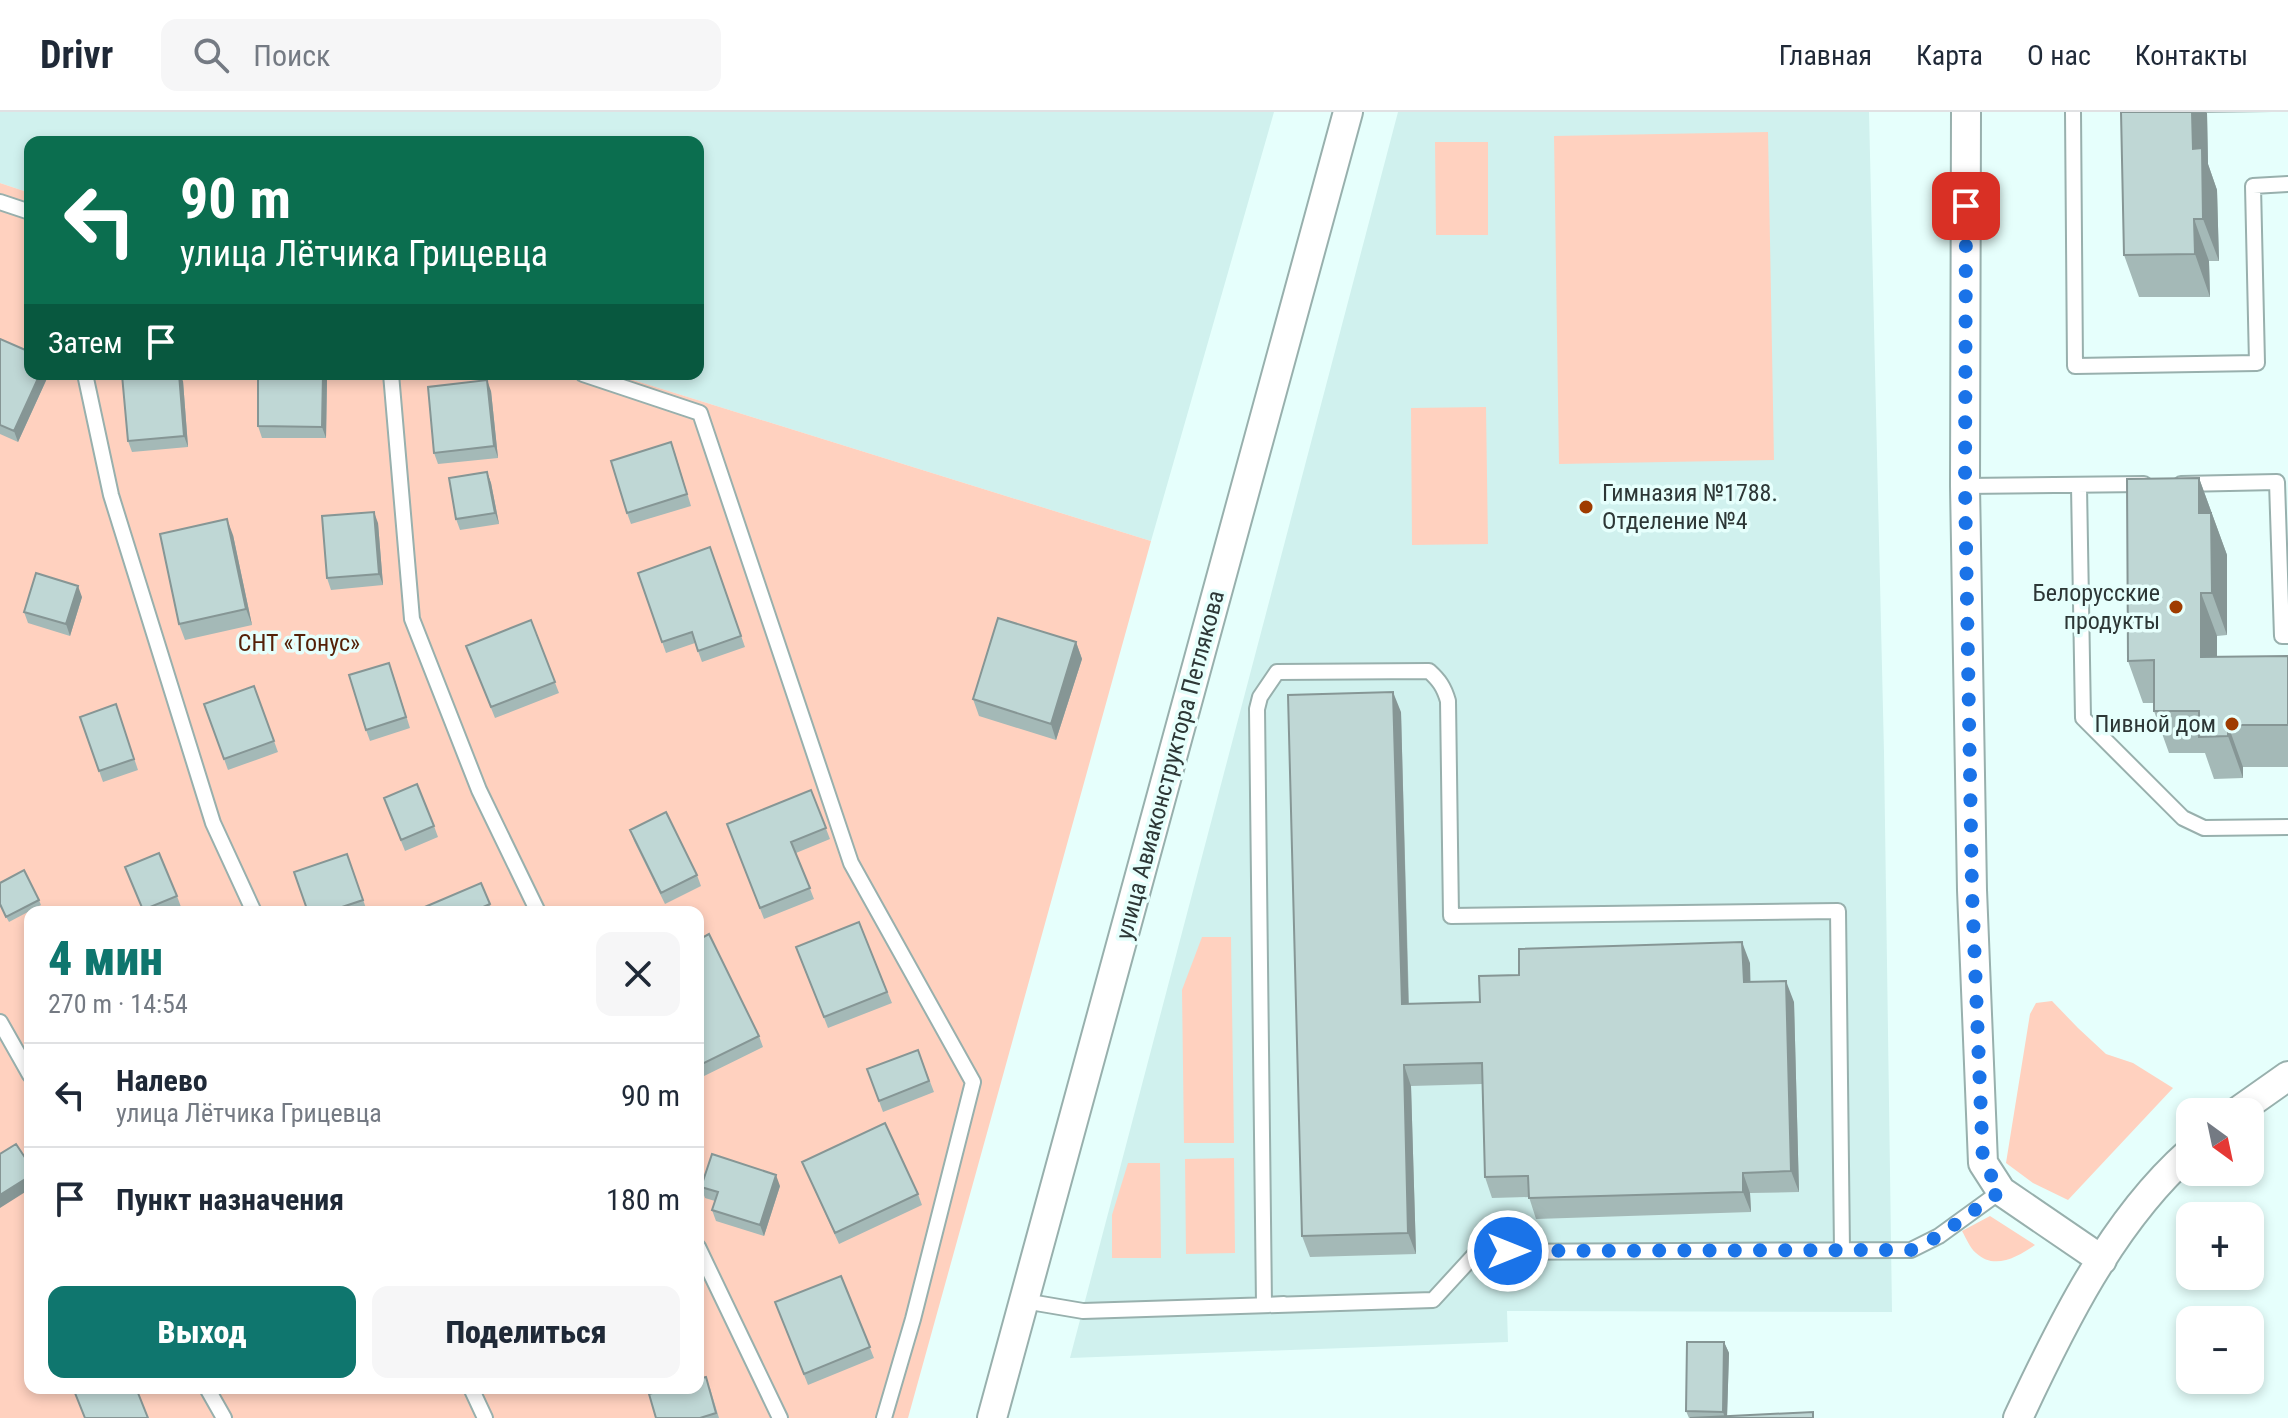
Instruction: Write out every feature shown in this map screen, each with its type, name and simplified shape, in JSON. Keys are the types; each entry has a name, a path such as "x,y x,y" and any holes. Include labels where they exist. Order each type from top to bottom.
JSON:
{"street":[{"name":"улица Авиаконструктора Петлякова","path":"992,1418 1348,112"},
{"path":"1966,112 1965,486 1972,890 1983,1163 2001,1191 2102,1260"},
{"path":"2257,1098 2288,1076"},
{"path":"2018,1418 2065,1319 2102,1260 2134,1214 2176,1166"}],"lane":[{"path":"2073,112 2075,366 2257,363 2253,186 2288,184"},
{"path":"0,202 24,210"},
{"path":"86,380 111,495 213,823 251,906"},
{"path":"392,380 412,619 479,790 535,906"},
{"path":"601,380 700,413 851,863 973,1082 913,1319 884,1418"},
{"path":"1965,486 2277,482 2282,636 2288,636"},
{"path":"2079,486 2083,718 2183,818 2204,828 2288,827"},
{"path":"1284,1304 1264,1305 1262,1164 1257,709 1264,689 1277,672 1429,671 1439,679 1448,701 1451,916 1838,911 1842,1250"},
{"path":"0,1022 24,1064"},
{"path":"1024,1301 1083,1311 1433,1300 1477,1252 1911,1250 1939,1236 2001,1191"},
{"path":"704,1260 780,1418"},
{"path":"210,1394 224,1418"},
{"path":"474,1394 485,1418"}],"shaded area":[{"path":"0,112 1274,112 1151,541 633,380 704,380 704,136 24,136 24,191 0,183"},
{"name":"Гимназия №1788. Отделение №4","path":"1398,112 1869,112 1884,753 1892,1312 1507,1311 1508,1342 1070,1358"}],"green space":[{"path":"1768,132 1774,460 1559,464 1554,136"},
{"path":"1435,142 1488,142 1488,235 1436,235"},
{"name":"СНТ «Тонус»","path":"0,183 24,191 24,380 633,380 1151,541 908,1418 0,1418"},
{"path":"1486,407 1488,544 1412,545 1411,408"},
{"path":"1202,937 1231,937 1234,1143 1184,1143 1182,990"},
{"path":"2052,1001 2106,1054 2133,1063 2173,1088 2068,1200 2033,1183 2006,1163 2030,1014 2036,1003"},
{"path":"1234,1158 1235,1253 1186,1254 1185,1159"},
{"path":"1128,1163 1160,1163 1161,1258 1112,1258 1112,1215"},
{"path":"1990,1216 2035,1245 2006,1260 1983,1258 1972,1248 1962,1231"}],"building":[{"path":"2121,112 2192,112 2193,149 2202,148 2203,219 2194,219 2195,254 2124,255"},
{"path":"0,339 24,349 24,380 37,380 14,431 0,425"},
{"path":"122,380 179,380 184,436 128,441"},
{"path":"258,380 323,380 322,427 258,426"},
{"path":"487,380 494,446 434,453 428,387"},
{"path":"671,442 687,494 627,513 611,461"},
{"path":"487,472 495,513 456,519 449,478"},
{"path":"2199,478 2199,513 2211,513 2212,593 2201,593 2201,657 2288,656 2288,725 2228,725 2228,736 2199,737 2199,711 2154,711 2154,660 2128,661 2127,479"},
{"path":"374,512 379,574 327,578 322,516"},
{"path":"227,519 246,609 179,624 160,534"},
{"path":"710,547 741,636 698,651 692,632 662,642 638,573"},
{"path":"36,573 78,586 66,624 24,612"},
{"path":"998,618 1076,642 1051,724 973,699"},
{"path":"531,620 555,682 491,707 466,646"},
{"path":"389,663 406,717 366,730 349,675"},
{"path":"254,686 274,741 224,759 204,704"},
{"path":"1393,692 1402,1004 1480,1002 1479,976 1519,975 1519,949 1742,942 1744,982 1786,981 1791,1171 1743,1173 1743,1192 1529,1198 1528,1176 1485,1177 1482,1063 1404,1065 1408,1233 1302,1236 1288,695"},
{"path":"116,704 134,759 99,771 80,717"},
{"path":"417,784 434,826 401,840 384,798"},
{"path":"811,790 826,828 791,842 810,888 760,908 727,824"},
{"path":"666,812 697,875 661,893 630,830"},
{"path":"159,853 177,896 153,906 141,906 125,867"},
{"path":"347,854 363,900 345,906 306,906 294,872"},
{"path":"24,870 39,900 6,917 0,904 0,883"},
{"path":"481,883 490,904 486,906 427,906"},
{"path":"859,922 887,992 824,1017 796,947"},
{"path":"709,934 759,1036 704,1063 704,937"},
{"path":"918,1050 929,1081 879,1101 867,1069"},
{"path":"885,1123 918,1194 835,1233 802,1162"},
{"path":"16,1144 24,1156 24,1180 0,1195 0,1154"},
{"path":"712,1154 776,1175 760,1225 712,1210 718,1192 704,1188"},
{"path":"841,1276 870,1347 804,1374 775,1302"},
{"path":"1687,1342 1724,1342 1723,1412 1686,1411"},
{"path":"704,1378 716,1413 700,1418 656,1418 649,1394 704,1394"},
{"path":"75,1394 138,1394 148,1418 85,1418"},
{"path":"1813,1412 1813,1418 1690,1418"}],"place":[{"name":"Гимназия №1788. Отделение №4","path":"1586,507"},
{"name":"Белорусские продукты","path":"2176,607"},
{"name":"Пивной дом","path":"2232,724"}],"route":[{"path":"1508,1251 1911,1250 1939,1236 2001,1191 1983,1163 1972,890 1965,486 1966,206"}]}
